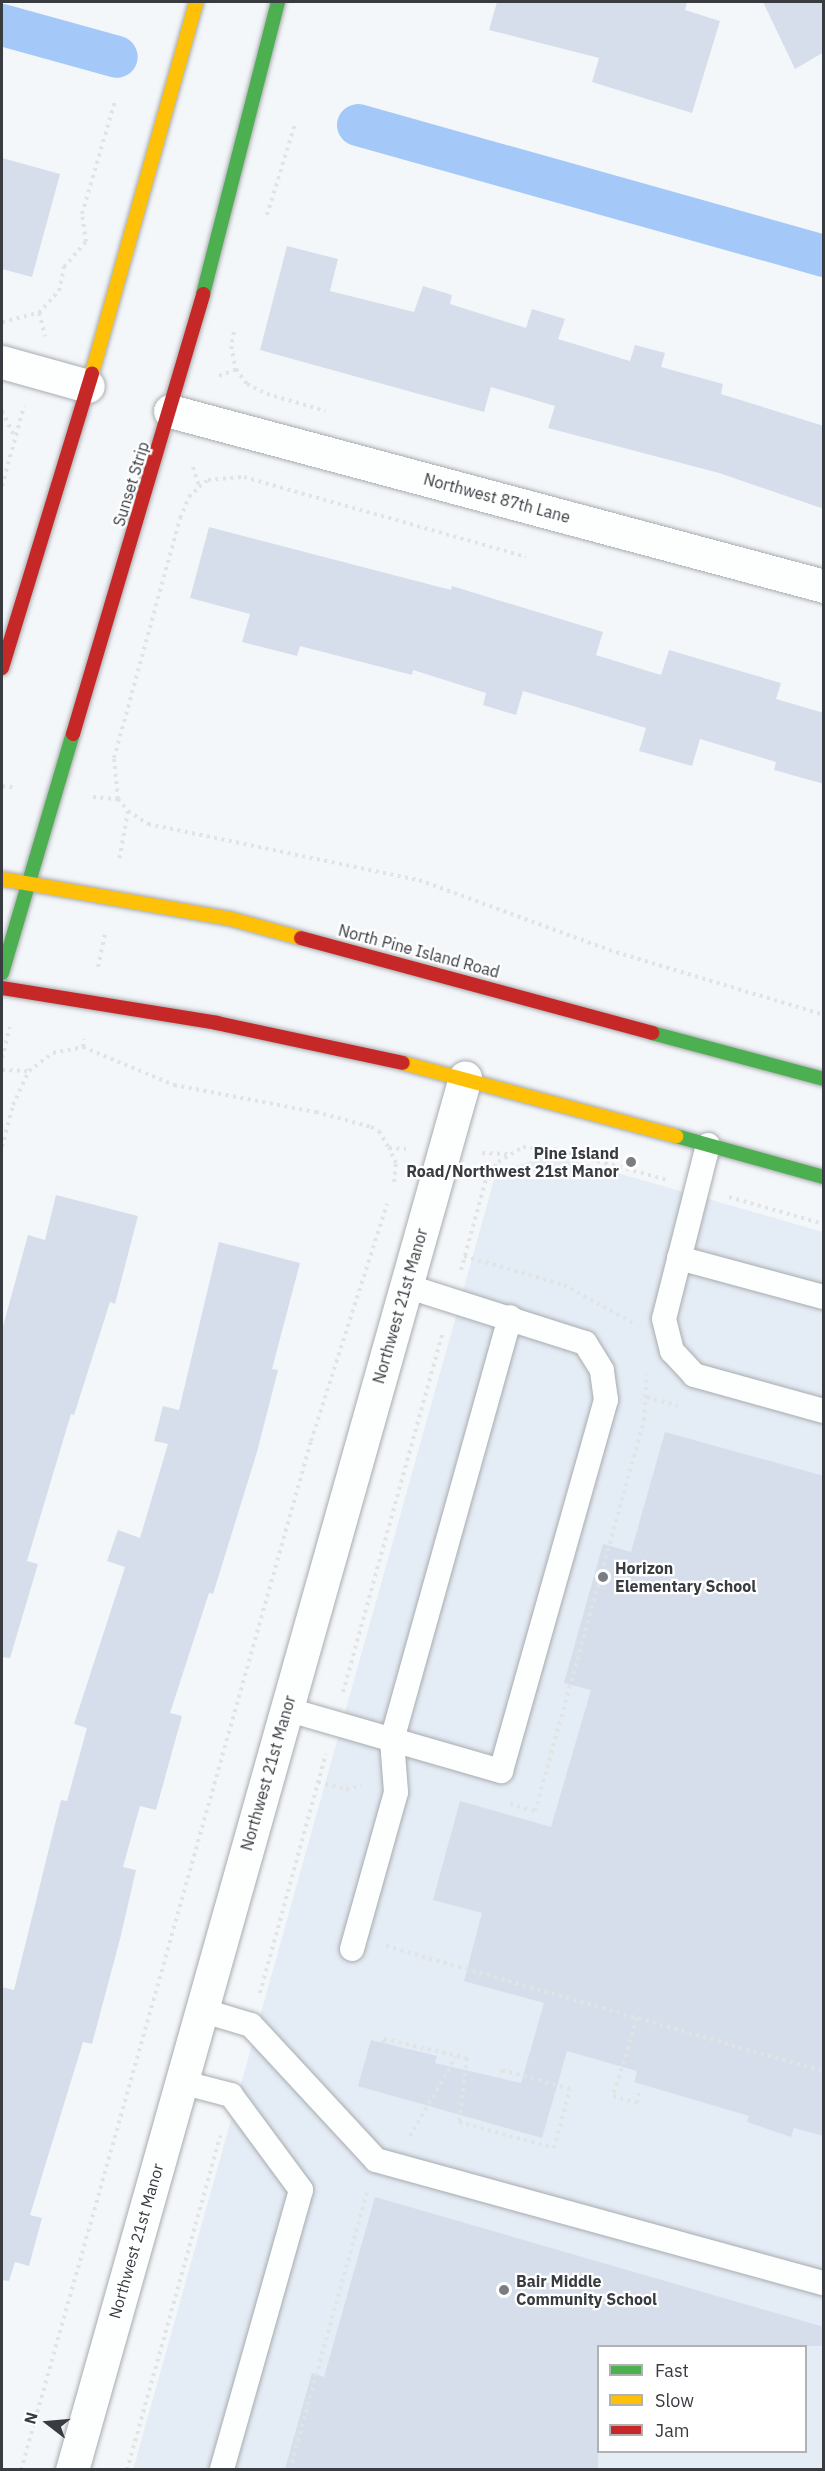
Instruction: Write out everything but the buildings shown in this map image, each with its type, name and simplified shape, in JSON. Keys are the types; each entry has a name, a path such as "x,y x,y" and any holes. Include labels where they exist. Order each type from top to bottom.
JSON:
{"street":[{"path":"2,668 87,386 196,2"},
{"name":"Sunset Strip","path":"2,973 218,247 278,2"},
{"path":"2,362 87,386"},
{"name":"Northwest 87th Lane","path":"170,411 824,586"},
{"name":"North Pine Island Road","path":"2,879 231,919 824,1079"},
{"path":"2,988 217,1023 465,1077 824,1178"},
{"name":"Northwest 21st Manor","path":"72,2469 465,1077"}],"lane":[{"path":"708,1145 664,1319 672,1351 694,1375 824,1411"},
{"path":"679,1258 824,1297"},
{"path":"286,1709 501,1771 600,1423 606,1400 602,1370 585,1343 510,1317 406,1286"},
{"path":"354,1943 396,1792 392,1740 510,1317"},
{"path":"201,2010 251,2025 375,2160 824,2283"},
{"path":"181,2082 231,2095 301,2190 222,2469"}],"path":[{"path":"39,313 59,291 64,267 86,242 82,214 116,101"},
{"path":"264,224 295,124"},
{"path":"235,324 231,346 236,369 247,384 267,394 335,413"},
{"path":"2,411 15,439"},
{"path":"118,799 114,758 117,746 180,518 189,498 200,487"},
{"path":"128,811 148,824 419,880 609,950 824,1015"},
{"path":"83,1047 174,1085 316,1112 371,1127 379,1131 389,1148"},
{"path":"2,1070 29,1071 13,1105 2,1147"},
{"path":"251,2025 486,1179 498,1162 523,1147 554,1149 824,1224"},
{"path":"464,1256 564,1285 638,1326"},
{"path":"21,2469 311,1441"},
{"path":"354,1943 638,2018 824,2072"},
{"path":"638,2018 613,2096 637,2103 639,2093"},
{"path":"382,2043 384,2039 468,2058 459,2122 554,2148 570,2089 502,2070 500,2078"},
{"path":"409,2137 456,2057"},
{"path":"127,2469 231,2095"},
{"path":"290,2469 370,2183"}],"shaded area":[{"name":"Horizon Elementary School","path":"551,1154 823,1232 823,2469 133,2470 496,1173"}],"waterway":[{"path":"2,25 117,57"},
{"path":"358,125 824,256"}],"traffic: fast":[{"path":"203,294 278,2"},
{"path":"2,973 73,734"},
{"path":"652,1033 824,1079"},
{"path":"676,1136 824,1177"}],"traffic: slow":[{"path":"92,373 196,2"},
{"path":"2,879 231,919 301,938"},
{"path":"403,1063 676,1136"}],"traffic: jam":[{"path":"73,734 203,294"},
{"path":"2,668 92,373"},
{"path":"301,938 652,1033"},
{"path":"2,988 217,1023 403,1063"}],"place":[{"name":"Pine Island Road/Northwest 21st Manor","path":"631,1162"},
{"name":"Horizon Elementary School","path":"603,1577"},
{"name":"Bair Middle Community School","path":"504,2290"}]}
